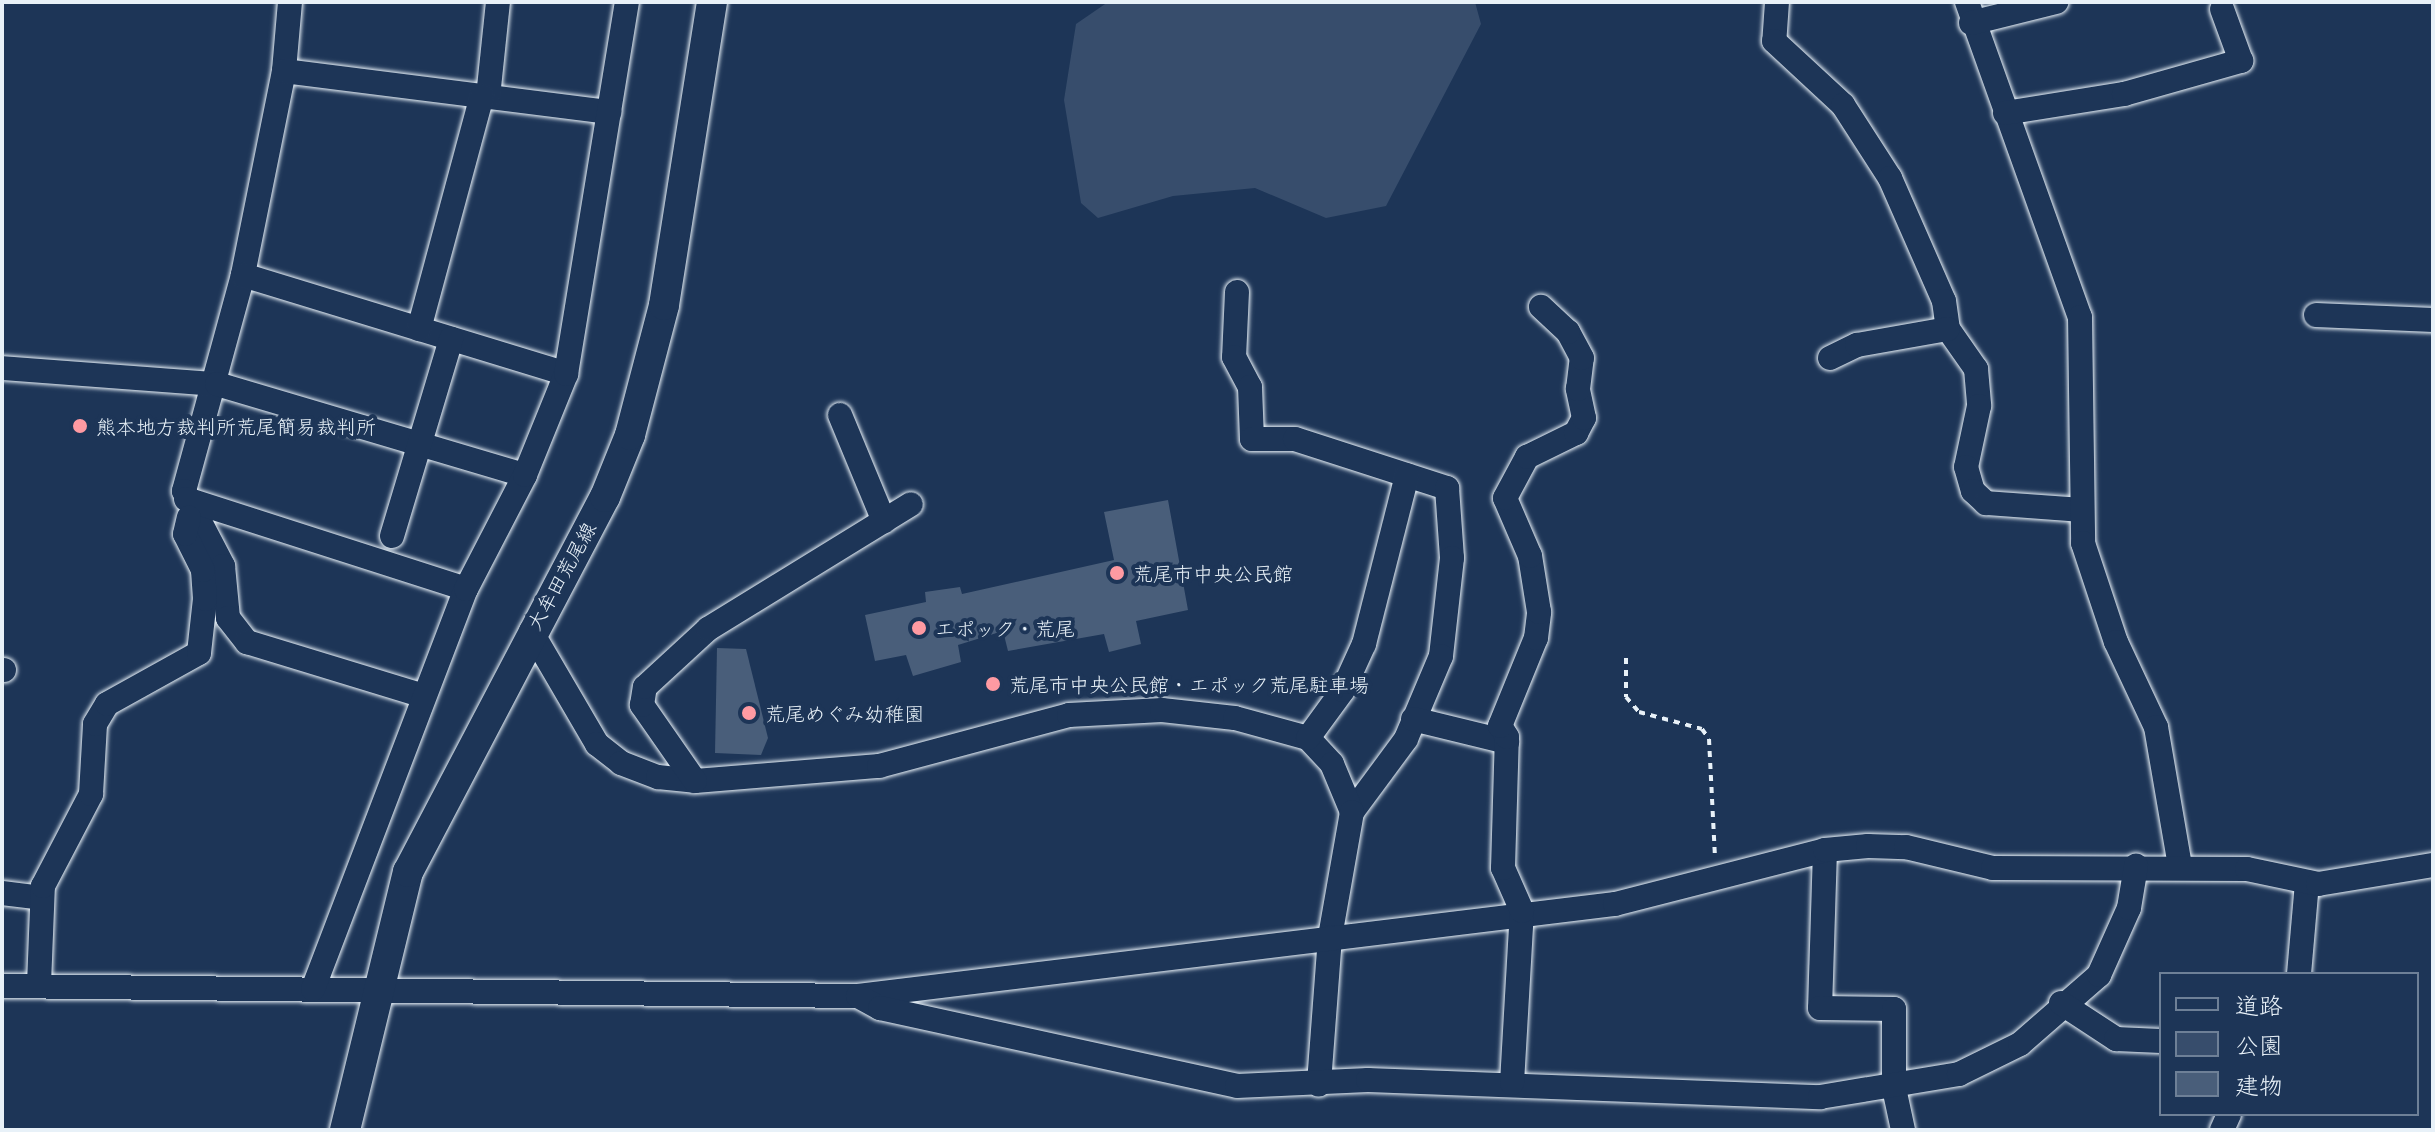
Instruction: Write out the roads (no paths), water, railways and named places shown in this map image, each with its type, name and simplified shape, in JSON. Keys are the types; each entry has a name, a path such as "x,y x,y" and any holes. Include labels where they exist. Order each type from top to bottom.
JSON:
{"main road":[{"name":"大牟田荒尾線","path":"345,1130 381,993 408,872 531,631 605,497 650,372 712,2"}],"street":[{"path":"39,984 42,898 91,794 95,724 107,704 199,653 205,599 203,570 185,534 188,506 243,275 284,71 290,2"},
{"path":"419,329 485,97 498,2"},
{"path":"313,989 466,589 525,475 566,374 627,2"},
{"path":"1777,2 1774,41 1843,105 1890,178 1944,301 1948,329 1976,369 1979,406 1966,467 1973,491 1986,503 2081,510"},
{"path":"2056,2 1969,13 2080,317 2083,543 2096,589 2156,727 2180,866"},
{"path":"2005,113 2124,94 2241,61 2222,9"},
{"path":"284,71 609,112"},
{"path":"243,275 566,374"},
{"path":"1237,292 1234,357 1250,387 1252,439 1295,439 1447,488 1452,513 1448,630 1413,719 1352,812 1330,937 1319,1085"},
{"path":"1512,1083 1522,911 1503,868 1507,742 1500,726 1536,638 1539,612 1530,556 1505,498 1527,457 1576,433 1584,418 1578,389 1582,358 1568,332 1541,307"},
{"path":"2316,315 2433,320"},
{"path":"1830,358 1857,345 1948,329"},
{"path":"392,536 451,339"},
{"path":"2,368 217,384 525,475"},
{"path":"840,415 884,521"},
{"path":"1308,738 1343,690 1364,644 1407,475"},
{"path":"695,781 642,705 645,687 708,629 911,504"},
{"path":"188,506 466,589"},
{"path":"188,506 223,566 228,618 247,642 424,696"},
{"path":"531,631 597,744 621,763 695,781 879,766 1069,715 1162,710 1235,718 1308,738 1332,764 1352,812"},
{"path":"1413,719 1507,742"},
{"path":"2,986 313,989 381,993 858,996 1522,911 1615,904 1825,850 1906,847 1993,868 2180,866 2247,869 2307,882 2346,883 2433,865"},
{"path":"1825,850 1820,1008 1894,1009 1894,1088 1903,1130"},
{"path":"858,996 880,1008 1237,1086 1512,1083 1820,1097 1894,1088 1988,1064 2099,975 2129,908 2136,866"},
{"path":"2299,972 2307,882"},
{"path":"2,893 42,898"},
{"path":"2061,1003 2116,1039 2159,1041"}],"place":[{"name":"熊本地方裁判所荒尾簡易裁判所","path":"80,426"},
{"name":"荒尾市中央公民館","path":"1117,573"},
{"name":"エポック・荒尾","path":"919,628"},
{"name":"荒尾市中央公民館・エポック荒尾駐車場","path":"993,684"},
{"name":"荒尾めぐみ幼稚園","path":"749,713"}]}
